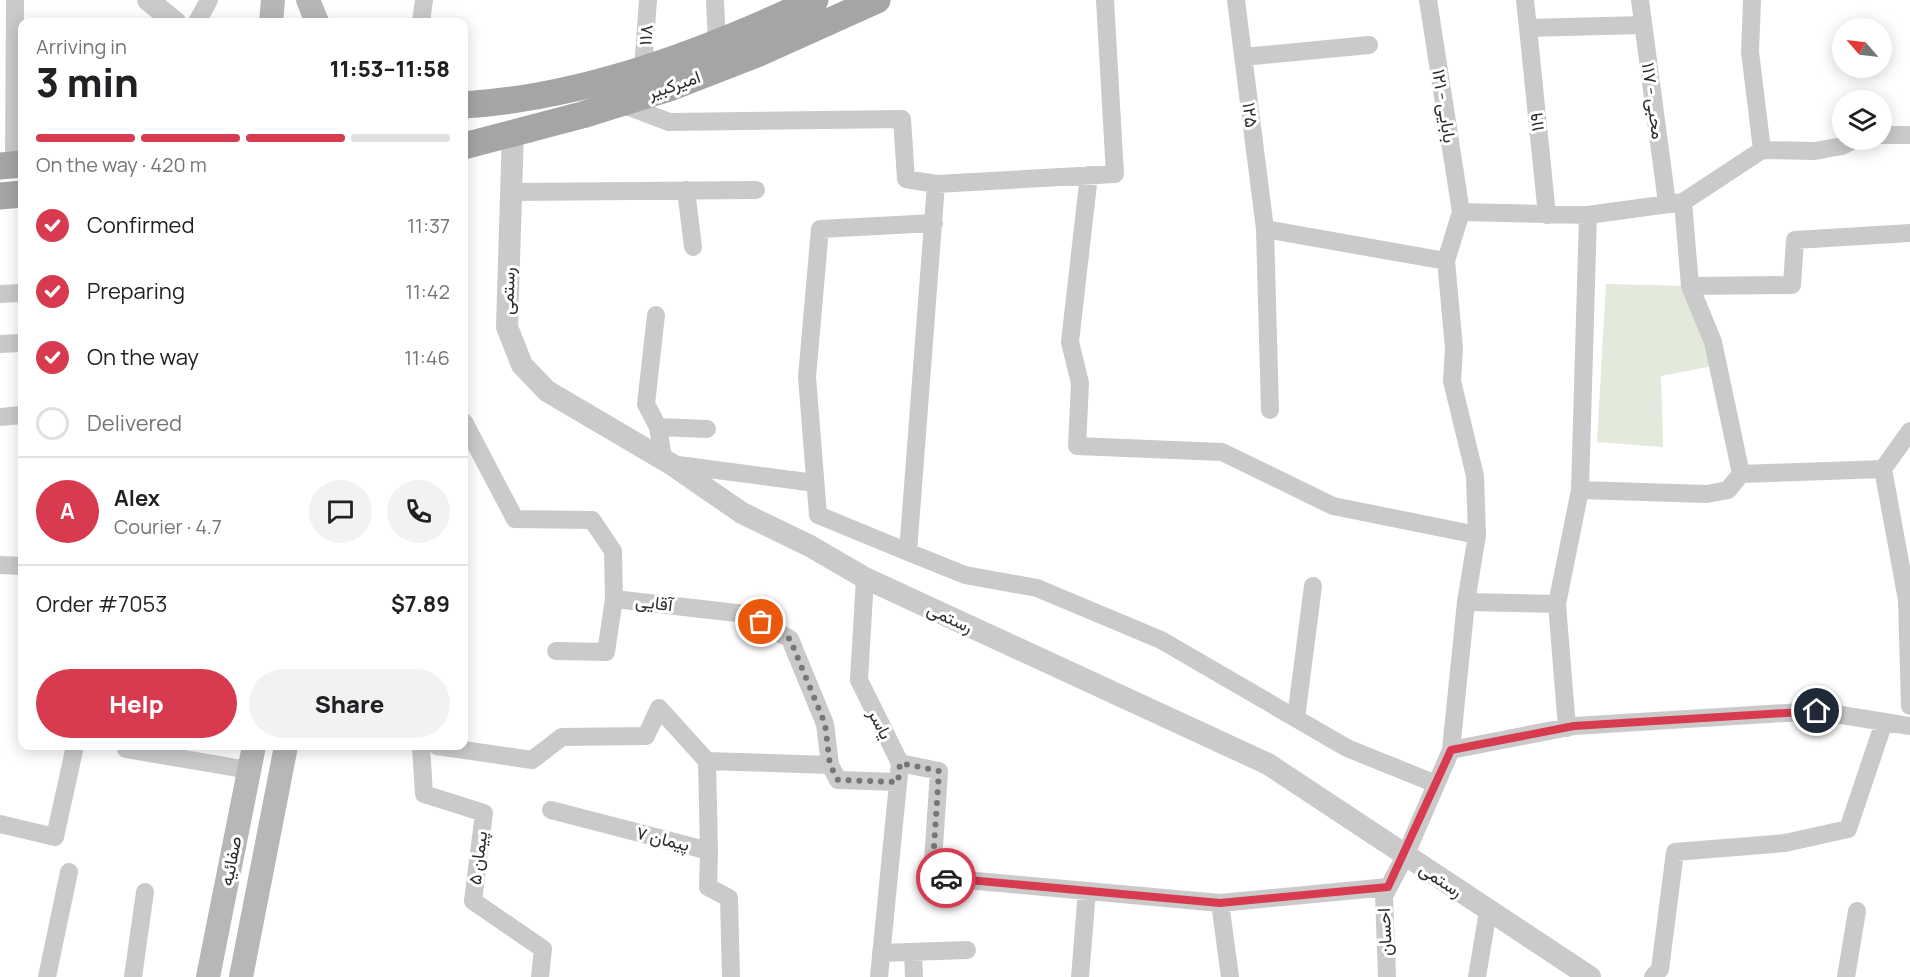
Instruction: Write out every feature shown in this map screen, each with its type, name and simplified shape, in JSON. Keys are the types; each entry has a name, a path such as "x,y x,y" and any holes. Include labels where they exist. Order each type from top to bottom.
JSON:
{"main road":[{"path":"271,18 273,0"},
{"path":"308,0 315,18"},
{"name":"امیرکبیر","path":"468,105 493,103 643,69 717,44 815,0"},
{"name":"امیرکبیر","path":"468,145 619,104 758,54 877,0"},
{"path":"0,196 18,194"},
{"name":"صفائیه","path":"208,977 253,750"},
{"name":"صفائیه","path":"241,977 285,750"}],"street":[{"path":"12,165 15,0"},
{"path":"148,0 169,18"},
{"path":"199,18 209,0"},
{"path":"422,18 424,0"},
{"name":"۱۱۸","path":"643,69 648,0"},
{"path":"715,0 717,44"},
{"path":"619,104 669,122 902,119 906,179 936,184 1115,174 1105,0"},
{"name":"۱۲۵","path":"1236,0 1265,229 1270,410"},
{"name":"بابایی - ۱۲۱","path":"1428,0 1461,212"},
{"name":"۱۱۹","path":"1525,0 1546,215"},
{"name":"محبی - ۱۱۷","path":"1640,0 1642,25 1690,286 1713,342 1741,474"},
{"path":"1752,0 1749,52 1761,150"},
{"path":"1528,28 1642,25"},
{"path":"1243,57 1369,45"},
{"name":"رستمی","path":"513,131 507,327 522,365 547,391 667,461 742,513 810,546 864,578 1268,764 1590,977"},
{"path":"1892,135 1910,135"},
{"path":"1265,229 1446,261 1461,212 1588,215 1675,202 1761,150 1815,151 1832,148"},
{"path":"1089,175 1070,342 1080,383 1077,446 1222,452 1333,506 1478,535"},
{"path":"908,552 936,184"},
{"path":"686,190 693,247"},
{"path":"511,192 756,190"},
{"path":"1567,728 1557,604 1580,490 1588,215"},
{"path":"934,223 820,229 807,377 818,515 965,575 1037,588 1161,640 1347,748 1436,784"},
{"path":"1690,286 1792,285 1795,240 1910,233"},
{"name":"احسان","path":"1388,977 1384,896 1405,856 1451,750 1466,602 1478,535 1474,476 1452,381 1454,348 1446,261"},
{"path":"0,294 18,293"},
{"path":"656,315 646,404 658,427 667,461 815,483"},
{"path":"0,344 18,343"},
{"path":"0,417 18,415"},
{"path":"658,427 707,429"},
{"name":"آقایی","path":"468,430 515,519 591,520 613,551 614,599 746,614 790,639 825,724 830,765"},
{"path":"1910,431 1883,469 1907,600 1910,706"},
{"path":"1580,490 1707,494 1728,490 1741,474 1883,469"},
{"path":"0,565 18,566"},
{"name":"یاسر","path":"864,578 859,680 900,763"},
{"path":"1296,717 1313,586"},
{"path":"556,651 606,652 614,599"},
{"path":"1466,602 1557,604"},
{"path":"464,750 532,760 562,736 646,736 658,708 707,761 709,851"},
{"path":"1451,750 1567,728 1817,711 1910,726"},
{"path":"1653,977 1660,969 1674,852 1785,843 1848,829 1884,722"},
{"path":"0,825 55,837 74,750"},
{"path":"132,750 249,770"},
{"name":"پیمان ۵","path":"421,750 424,794 484,813 473,902 543,950 540,977"},
{"path":"707,761 830,765 838,780 898,782"},
{"path":"879,977 900,763 939,771 932,877 1220,903 1388,887"},
{"name":"پیمان ۷","path":"551,810 709,851 708,887 729,898 730,977"},
{"path":"47,977 69,872"},
{"path":"1080,977 1087,891"},
{"path":"133,977 145,892"},
{"path":"1220,903 1230,977"},
{"path":"1477,977 1488,911"},
{"path":"1846,977 1857,911"},
{"path":"881,953 967,950"},
{"path":"913,952 914,977"}],"shaded area":[{"path":"1606,284 1690,286 1718,365 1661,376 1663,447 1597,442"}],"way so far":[{"path":"761,622 790,639 825,724 830,765 838,780 898,782 900,763 939,771 932,877 946,878"}],"route":[{"path":"946,878 1220,903 1388,887 1405,856 1451,750 1574,726 1817,711"}]}
